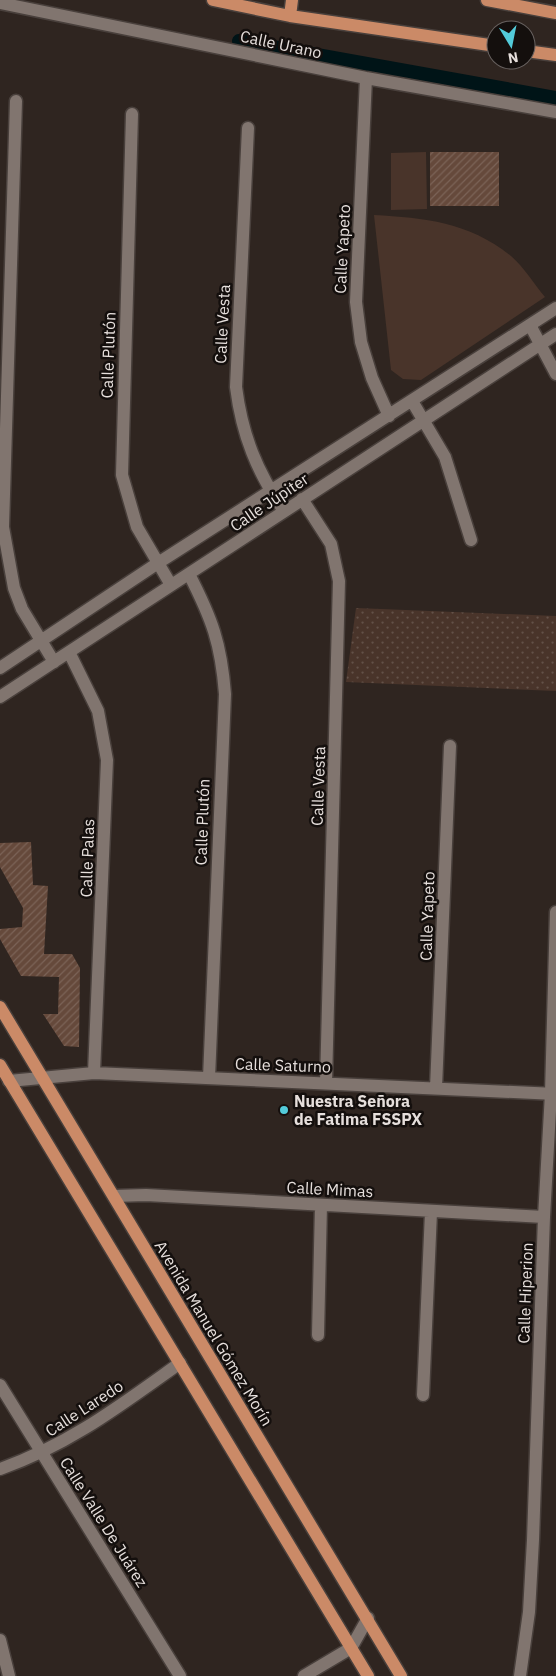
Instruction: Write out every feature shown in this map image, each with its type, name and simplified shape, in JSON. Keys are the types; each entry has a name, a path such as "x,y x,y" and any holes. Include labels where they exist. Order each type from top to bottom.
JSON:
{"main road":[{"path":"213,0 290,16 486,45"},
{"path":"290,16 292,0"},
{"path":"487,0 556,13"},
{"path":"536,52 556,55"},
{"name":"Avenida Manuel Gómez Morín","path":"0,1007 368,1618 401,1676"},
{"path":"0,1065 368,1676"}],"street":[{"name":"Calle Urano","path":"0,3 366,78 556,112"},
{"name":"Calle Yapeto","path":"366,78 356,302 361,342 372,378 389,416"},
{"path":"16,101 3,527 14,588 22,609 54,662"},
{"name":"Calle Plutón","path":"132,114 122,475 137,527 172,585"},
{"name":"Calle Vesta","path":"248,128 236,388 240,421 252,456 270,492 284,512"},
{"name":"Calle Júpiter","path":"0,668 158,563 556,308"},
{"path":"530,325 556,374"},
{"name":"Calle Júpiter","path":"0,697 284,512 424,418 556,334"},
{"path":"412,401 424,418 445,457 471,540"},
{"name":"Calle Vesta","path":"302,499 331,544 339,581 326,1083"},
{"name":"Calle Plutón","path":"189,574 208,611 217,638 222,659 225,694 208,1078"},
{"name":"Calle Palas","path":"69,652 86,682 98,711 107,760 94,1073"},
{"name":"Calle Yapeto","path":"436,1088 450,746"},
{"name":"Calle Hiperion","path":"520,1676 530,1585 544,1217 554,1093 556,912"},
{"name":"Calle Saturno","path":"10,1081 42,1076 94,1073 554,1093"},
{"name":"Calle Mimas","path":"114,1196 146,1196 544,1217"},
{"path":"318,1336 321,1205"},
{"path":"423,1395 431,1212"},
{"name":"Calle Laredo","path":"0,1469 43,1453 78,1434 180,1363"},
{"name":"Calle Valle De Juárez","path":"0,1385 180,1676"},
{"path":"304,1676 351,1648 368,1618"},
{"path":"0,1640 9,1676"}],"shaded area":[{"path":"426,152 427,209 391,210 391,153"},
{"path":"374,215 429,220 463,229 479,236 516,260 545,297 421,380 403,379 391,370"},
{"path":"356,608 556,616 556,691 346,682"}],"building":[{"path":"430,152 499,152 499,206 430,206"},
{"path":"31,842 33,885 48,886 44,954 72,954 80,968 79,1047 64,1046 43,1014 58,1014 59,977 21,976 0,939 0,929 22,927 23,908 0,867 0,843"}],"waterway":[{"path":"239,41 556,98"}],"place":[{"name":"Nuestra Señora de Fatima FSSPX","path":"284,1110"}]}
